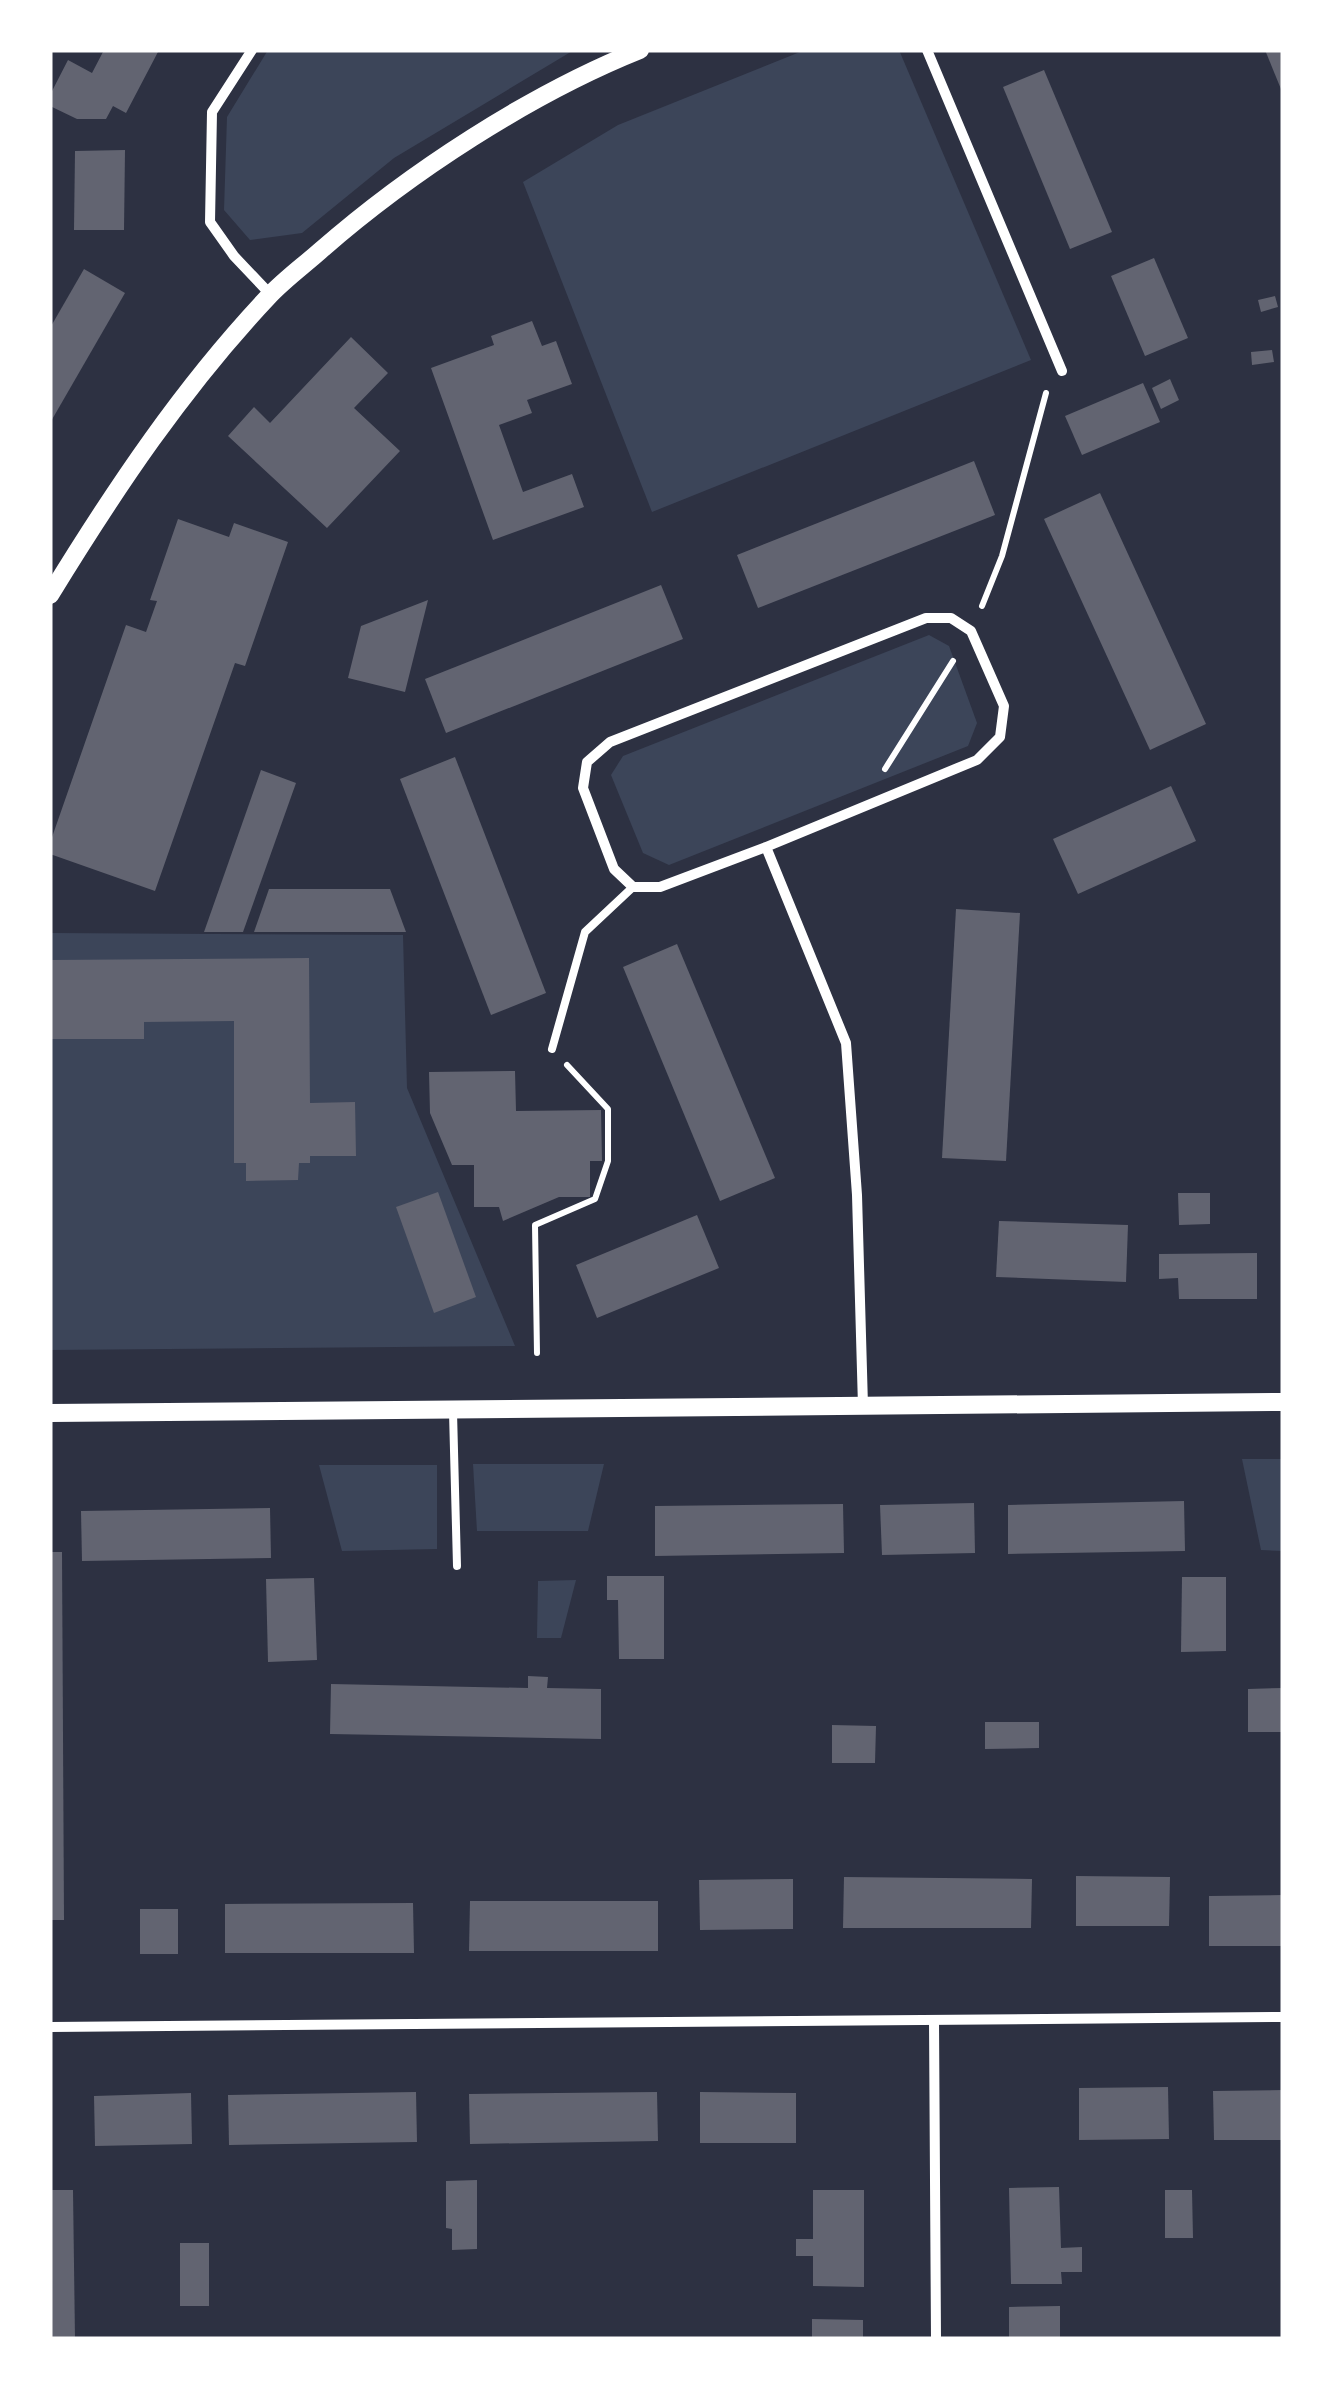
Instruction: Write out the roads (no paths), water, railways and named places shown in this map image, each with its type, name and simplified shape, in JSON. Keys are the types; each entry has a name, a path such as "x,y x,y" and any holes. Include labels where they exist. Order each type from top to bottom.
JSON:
{"street":[{"path":"252,50 212,112 210,222 234,256 270,294"},
{"path":"50,596 119,483 166,417 270,294 373,204 468,141 608,63 640,50"},
{"path":"926,50 1062,371"},
{"path":"926,618 951,618 972,632 1004,706 1000,738 977,760 660,887 632,887 614,869 583,788 587,762 610,742 926,618"},
{"path":"766,847 846,1043 857,1196 862,1406"},
{"path":"50,1413 1283,1402"},
{"path":"50,2027 1283,2017"},
{"path":"934,2020 936,2339"}],"lane":[{"path":"552,1049 585,932 632,887"},
{"path":"453,1408 457,1566"}]}
